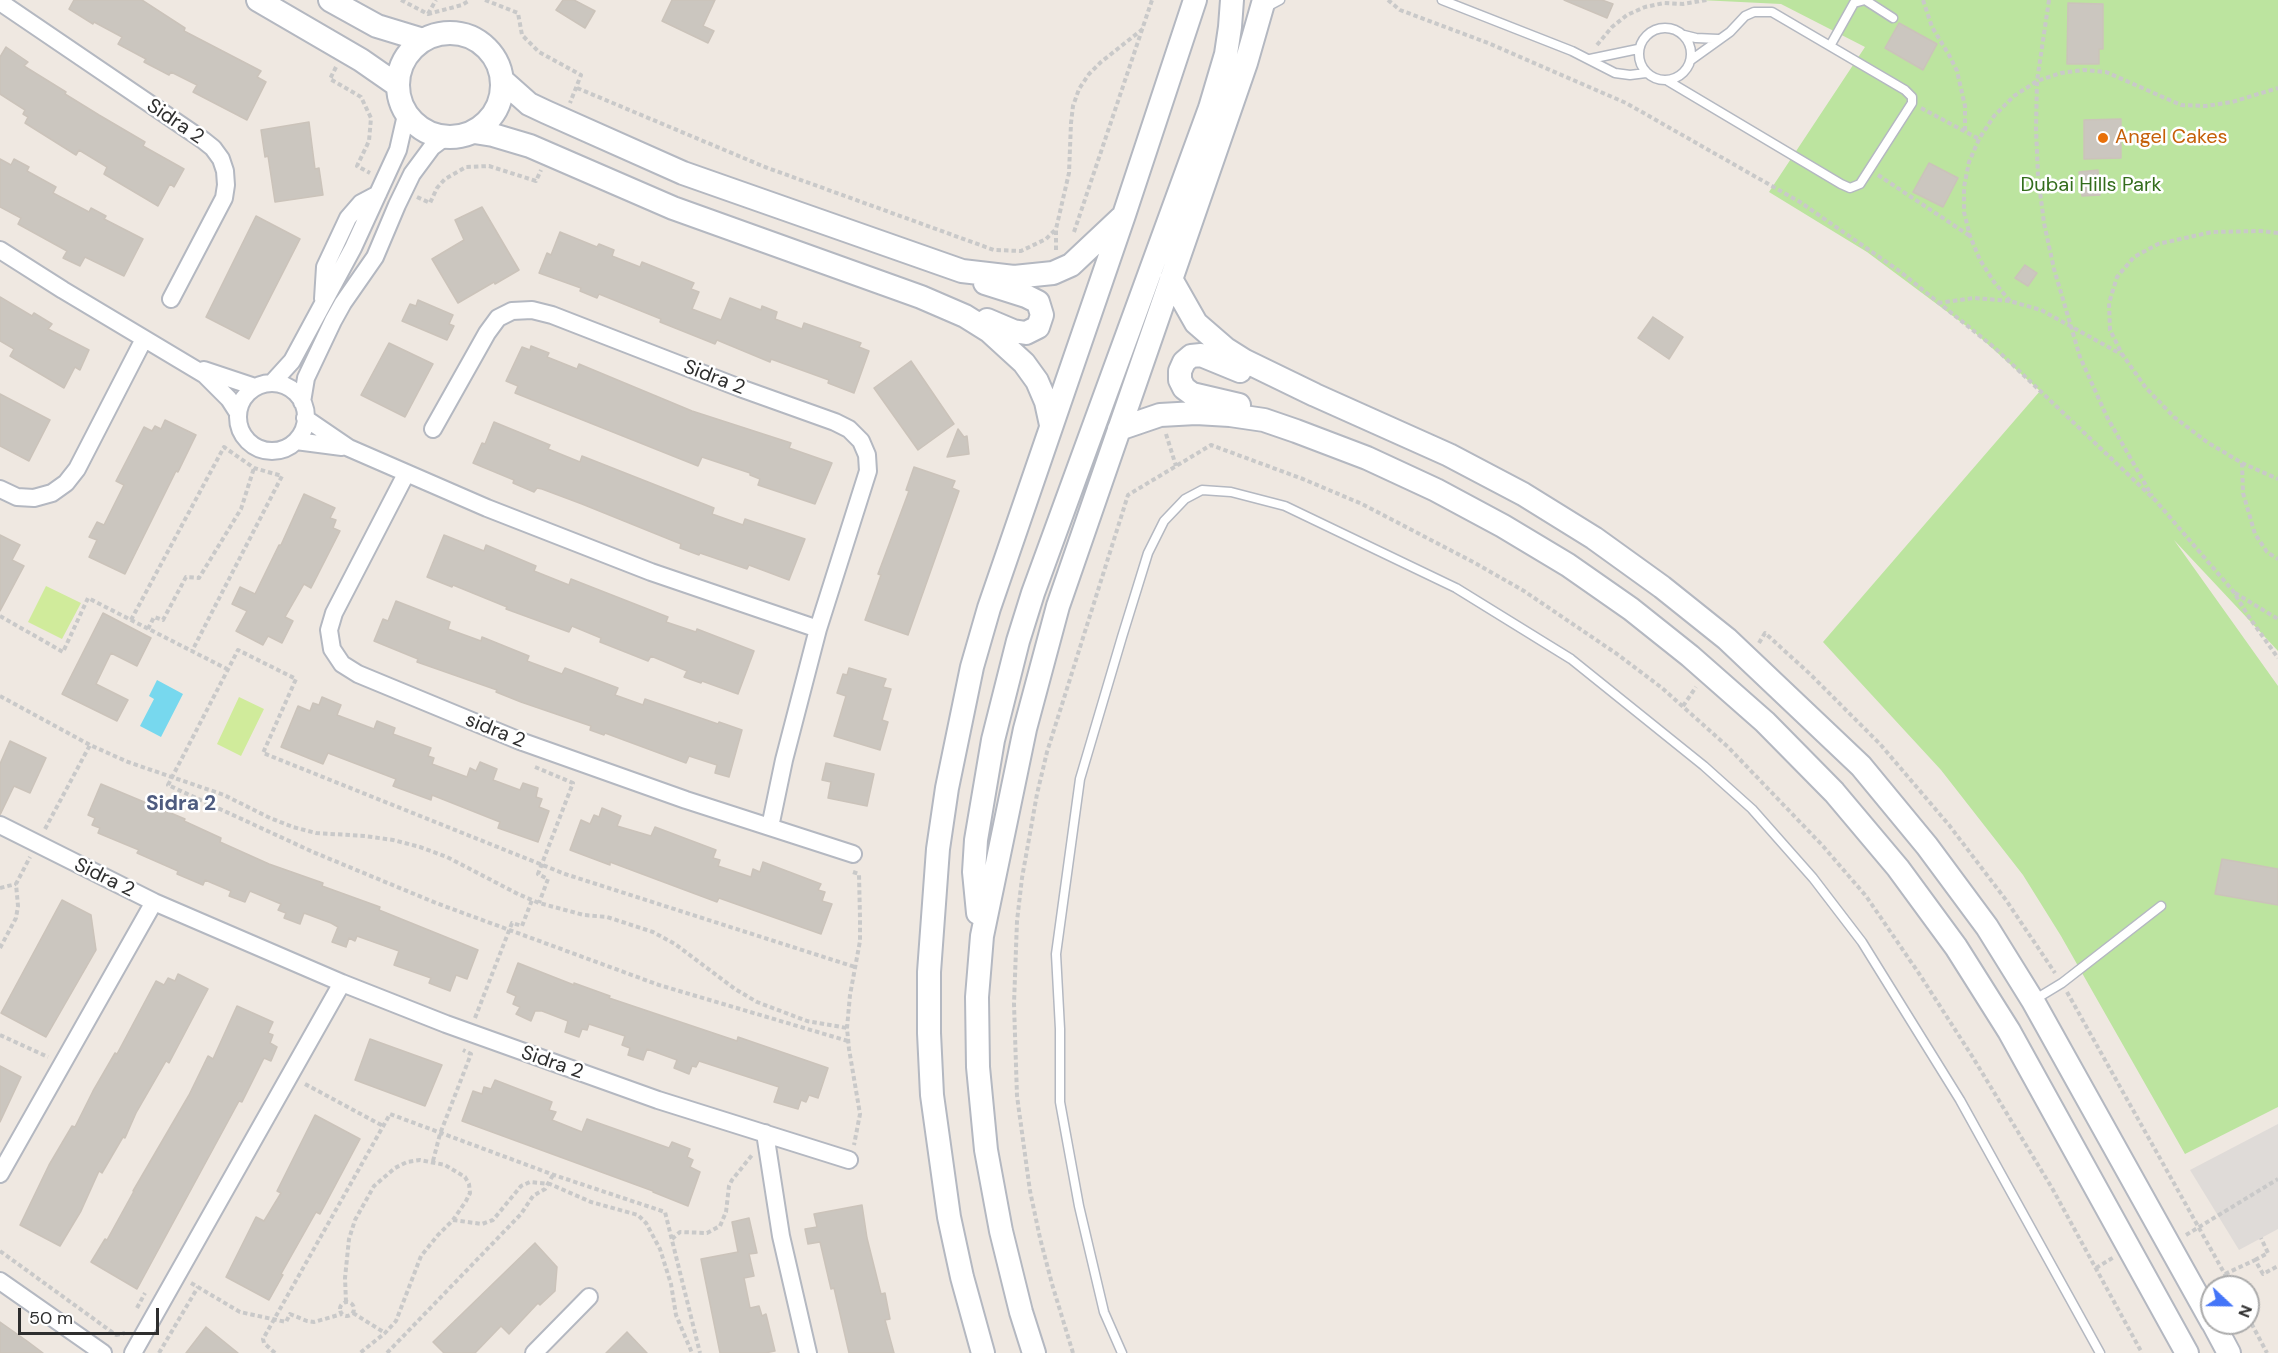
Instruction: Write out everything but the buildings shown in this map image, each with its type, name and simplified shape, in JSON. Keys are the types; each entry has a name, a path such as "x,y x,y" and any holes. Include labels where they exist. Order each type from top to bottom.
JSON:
{"street":[{"path":"258,0 362,60 397,85"},
{"path":"330,0 377,26 423,40"},
{"path":"1185,30 1187,0"},
{"path":"983,1353 962,1277 949,1217 937,1136 929,1034 932,911 947,788 972,667 989,608 1195,0"},
{"path":"982,936 976,904 974,872 976,850 984,789 998,720 1018,641 1033,593 1216,90 1226,54 1232,0"},
{"name":"Sidra 2","path":"0,2 203,140 221,159 225,171 224,198 171,299"},
{"path":"1034,1353 1021,1312 1001,1231 986,1150 978,1067 977,997 982,936 992,881 1038,676 1058,606 1246,63 1269,3"},
{"path":"443,33 464,34 483,44 496,60 502,80 501,96 496,111 474,132 460,137 444,138 429,134 416,126 406,115 397,85 399,72 413,48 423,40 443,33"},
{"path":"502,80 529,104 682,173 962,271 1004,290 1026,296 1038,302 1042,315 1038,327 1026,333 1013,331 982,318 965,316"},
{"path":"272,383 292,361 378,194 398,150 406,115"},
{"path":"474,132 530,146 673,208 921,297 965,316 989,331 1024,363 1037,381 1046,402 1051,425"},
{"path":"192,365 218,386 238,413 241,431 253,446 261,450 280,450 296,441 304,426 306,378 333,321 375,257 412,174 432,147 444,138"},
{"path":"962,271 1014,277 1060,271 1071,265 1124,215"},
{"path":"0,250 144,339 192,365 255,387"},
{"path":"1171,279 1196,323 1210,337 1245,361 1315,395 1449,454 1523,494 1594,538 1727,639 1861,766 1927,846 1988,927 2033,1001 2200,1301"},
{"name":"Sidra 2","path":"433,429 487,333 498,318 512,311 532,310 552,315 849,429 861,441 867,455 868,471 818,629 784,760 770,827"},
{"path":"0,489 17,497 34,498 52,493 66,483 76,469 144,339"},
{"path":"1296,430 1270,414 1192,394 1184,388 1180,380 1180,371 1184,362 1191,357 1201,355 1292,394 1315,395"},
{"path":"238,413 247,394 255,387 272,383 290,388 304,410 349,448 406,474 630,564 818,629"},
{"path":"1119,429 1160,415 1196,413 1230,415 1264,420 1296,430 1367,458 1436,490 1568,565 1631,609 1690,656 1765,722 1834,792 1898,868 1956,947 2009,1031 2187,1353"},
{"path":"296,441 349,448"},
{"name":"sidra 2","path":"406,474 334,613 329,630 332,648 342,664 378,682 520,741 623,778 853,854"},
{"name":"Sidra 2","path":"0,825 154,902 342,983 552,1063 766,1135 849,1160"},
{"path":"0,1174 154,902"},
{"path":"133,1353 342,983"},
{"path":"766,1135 781,1236 808,1353"},
{"path":"2082,1165 2097,1153 2115,1148"},
{"path":"0,1281 103,1353"},
{"path":"534,1353 589,1297"},
{"path":"2219,1335 2229,1353"}],"lane":[{"path":"1442,0 1590,58 1601,67 1615,73 1630,75 1646,73"},
{"path":"1830,46 1854,3 1865,0 1893,18"},
{"path":"1690,60 1722,39 1745,16 1763,10 1772,12 1905,90 1912,97 1912,103 1860,184 1850,188 1845,187 1668,81 1652,78 1646,73 1638,58 1638,49 1643,39 1652,31 1662,27 1674,29 1683,35 1722,39"},
{"path":"1668,81 1682,74 1690,60 1691,51 1683,35"},
{"path":"1590,58 1638,49"},
{"path":"1122,1353 1104,1312 1079,1206 1060,1102 1060,1029 1056,954 1080,779 1125,626 1148,553 1164,521 1185,499 1202,490 1231,492 1286,506 1456,588 1571,659 1704,766 1752,809 1813,878 1862,942 1960,1100 2100,1353"},
{"path":"2033,1001 2062,983 2161,906"}],"path":[{"path":"400,0 428,14 462,5 470,0"},
{"path":"428,14 436,0"},
{"path":"485,0 518,13 522,35 538,52 581,75 577,88 765,166 994,250 1008,252 1028,249 1046,239 1056,229"},
{"path":"1071,240 1152,0"},
{"path":"1388,0 1400,10 1488,43 1626,104 1800,202 1856,239 1995,348 2156,501 2234,591 2278,658"},
{"path":"1577,82 1599,41 1611,27 1627,15 1645,7 1664,3 1683,4 1707,0"},
{"path":"1923,0 1932,27 1957,71 1965,106 1965,132"},
{"path":"2049,0 2037,81 2038,176 2042,211 2054,269 2069,325 2085,367 2107,417 2156,501"},
{"path":"1060,271 1056,250 1056,229 1069,173 1073,106 1079,89 1089,75 1101,62 1144,28"},
{"path":"2010,301 1980,260 1970,236 1964,212 1964,187 1969,162 1979,139 1994,116 2014,96 2037,81 2061,73 2083,70 2106,72 2181,105 2206,106 2232,102 2278,88"},
{"path":"1912,103 1979,139"},
{"path":"1869,170 1970,236"},
{"path":"2278,233 2212,232 2158,244 2134,257 2117,277 2109,303 2110,330 2122,354 2146,387 2174,417 2207,442 2242,463 2278,479"},
{"path":"1938,303 1974,298 2010,301 2041,310 2122,354"},
{"path":"1128,495 1211,445 1304,479 1362,504 1438,542 1562,615 1662,688 1728,747 1776,795 1866,896 1972,1056 2046,1179 2142,1353"},
{"path":"131,620 224,447 254,468 282,477 192,651"},
{"path":"2242,463 2243,493 2255,534 2267,552 2278,559"},
{"path":"148,628 154,617 163,620 186,577 199,578 241,509 254,468"},
{"path":"2234,591 2278,619"},
{"path":"0,616 63,652 88,598 227,669"},
{"path":"848,1041 648,981 436,903 313,852 168,785 238,650 296,679 263,753 542,865 855,967"},
{"path":"0,696 90,745 128,762 224,795 293,827 316,833 393,840 420,847 447,857 539,903 584,915 607,917 653,932 675,944 735,989 758,1002 807,1020 847,1028"},
{"path":"533,766 573,783 538,874 548,879 539,903"},
{"path":"849,1160 858,1132 860,1114 847,1028 850,995 860,941 859,874 848,870 853,854"},
{"path":"0,888 16,884"},
{"path":"0,1035 62,1064"},
{"path":"290,1075 383,1126"},
{"path":"275,1353 264,1343 263,1339 390,1114 554,1175 665,1212 699,1353"},
{"path":"671,1239 680,1232 707,1233 720,1226 726,1212 729,1186 732,1180 766,1135"},
{"path":"346,1302 345,1278 349,1239 374,1186 384,1176 407,1162 420,1160 433,1161 465,1176 470,1184 470,1193 453,1220 421,1256 399,1315 385,1333 360,1353"},
{"path":"387,1353 521,1214 533,1196 550,1185 554,1175"},
{"path":"2169,1245 2278,1179"},
{"path":"453,1220 482,1224 493,1220 521,1186 530,1182 550,1185 591,1202 638,1215 646,1223 666,1266 676,1315 692,1353"},
{"path":"2225,1274 2268,1253 2260,1238"},
{"path":"2096,1268 2128,1247"},
{"path":"0,1251 116,1335 126,1333 127,1329"},
{"path":"2255,1260 2263,1274 2278,1266"},
{"path":"177,1274 240,1312 286,1322 290,1314 314,1322 342,1314 345,1316 353,1314 385,1333"},
{"path":"135,1311 151,1283"},
{"path":"159,1353 198,1287"},
{"path":"342,1314 340,1306 346,1302"},
{"path":"346,1302 353,1305 353,1314"},
{"path":"2258,1335 2267,1353"}],"green space":[{"name":"Dubai Hills Park","path":"1700,0 2278,0 2278,651 2174,540 2278,686 2278,1107 2185,1154 2061,936 2023,875 1941,770 1823,642 2040,391 1973,331 1867,252 1769,192 1865,47 1781,4"},
{"path":"46,586 81,603 62,639 28,622"},
{"path":"239,697 264,709 241,756 217,744"}],"shaded area":[{"path":"2278,1124 2278,1229 2239,1250 2190,1170"}],"water":[{"path":"157,680 183,694 161,737 140,726 154,699 149,696"}],"place":[{"name":"Angel Cakes","path":"2103,138"}],"district":[{"name":"Sidra 2","path":"181,804"}]}
